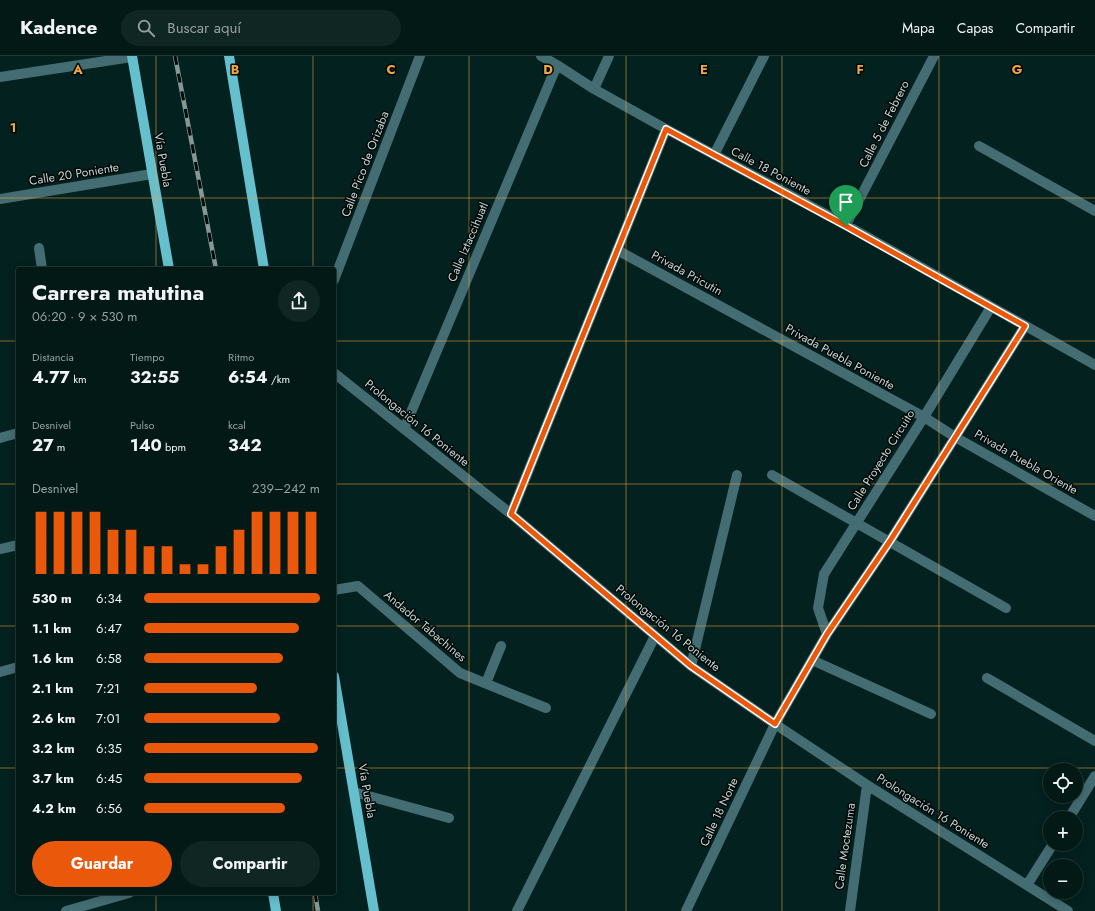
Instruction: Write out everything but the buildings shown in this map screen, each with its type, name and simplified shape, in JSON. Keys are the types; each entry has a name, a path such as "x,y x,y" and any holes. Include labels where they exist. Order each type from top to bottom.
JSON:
{"main road":[{"name":"Vía Puebla","path":"132,56 169,267"},
{"path":"229,56 264,267"},
{"name":"Vía Puebla","path":"336,688 374,911"},
{"path":"273,895 276,911"}],"street":[{"path":"0,77 132,56"},
{"name":"Calle Pico de Orizaba","path":"336,275 420,56"},
{"name":"Calle 18 Poniente","path":"541,56 594,89 846,226 1095,366"},
{"path":"594,89 609,56"},
{"path":"714,155 764,56"},
{"name":"Calle 5 de Febrero","path":"846,226 934,56"},
{"name":"Calle Iztaccihuatl","path":"404,429 557,65"},
{"path":"511,514 666,129"},
{"path":"979,146 1095,211"},
{"name":"Calle 20 Poniente","path":"0,199 152,174"},
{"path":"39,248 42,267"},
{"name":"Privada Pricutin","path":"617,250 744,319"},
{"name":"Calle Proyecto Circuito","path":"827,634 818,608 824,574 924,417 991,307"},
{"name":"Privada Puebla Poniente","path":"744,319 924,417"},
{"path":"775,724 827,634 890,541 1025,326"},
{"name":"Prolongación 16 Poniente","path":"336,375 511,514 691,666 867,785 1068,911"},
{"name":"Privada Puebla Oriente","path":"924,417 955,437 1095,516"},
{"path":"0,438 16,434"},
{"path":"691,666 737,475"},
{"path":"772,475 1006,608"},
{"path":"0,549 16,545"},
{"name":"Andador Tabachines","path":"336,590 358,586 460,673 546,708"},
{"path":"517,911 655,636"},
{"path":"486,683 501,646"},
{"path":"812,660 931,714"},
{"path":"0,672 16,668"},
{"path":"987,678 1095,741"},
{"name":"Calle 18 Norte","path":"686,911 775,724"},
{"path":"1073,811 1095,776"},
{"name":"Calle Moctezuma","path":"850,911 867,785"},
{"path":"354,792 449,818"},
{"path":"1027,885 1049,851"},
{"path":"66,911 122,895"}],"railway":[{"path":"175,56 216,267"},
{"path":"315,895 318,911"}],"route":[{"path":"666,129 846,226 1025,326 890,541 827,634 775,724 691,666 511,514 666,129"}]}
